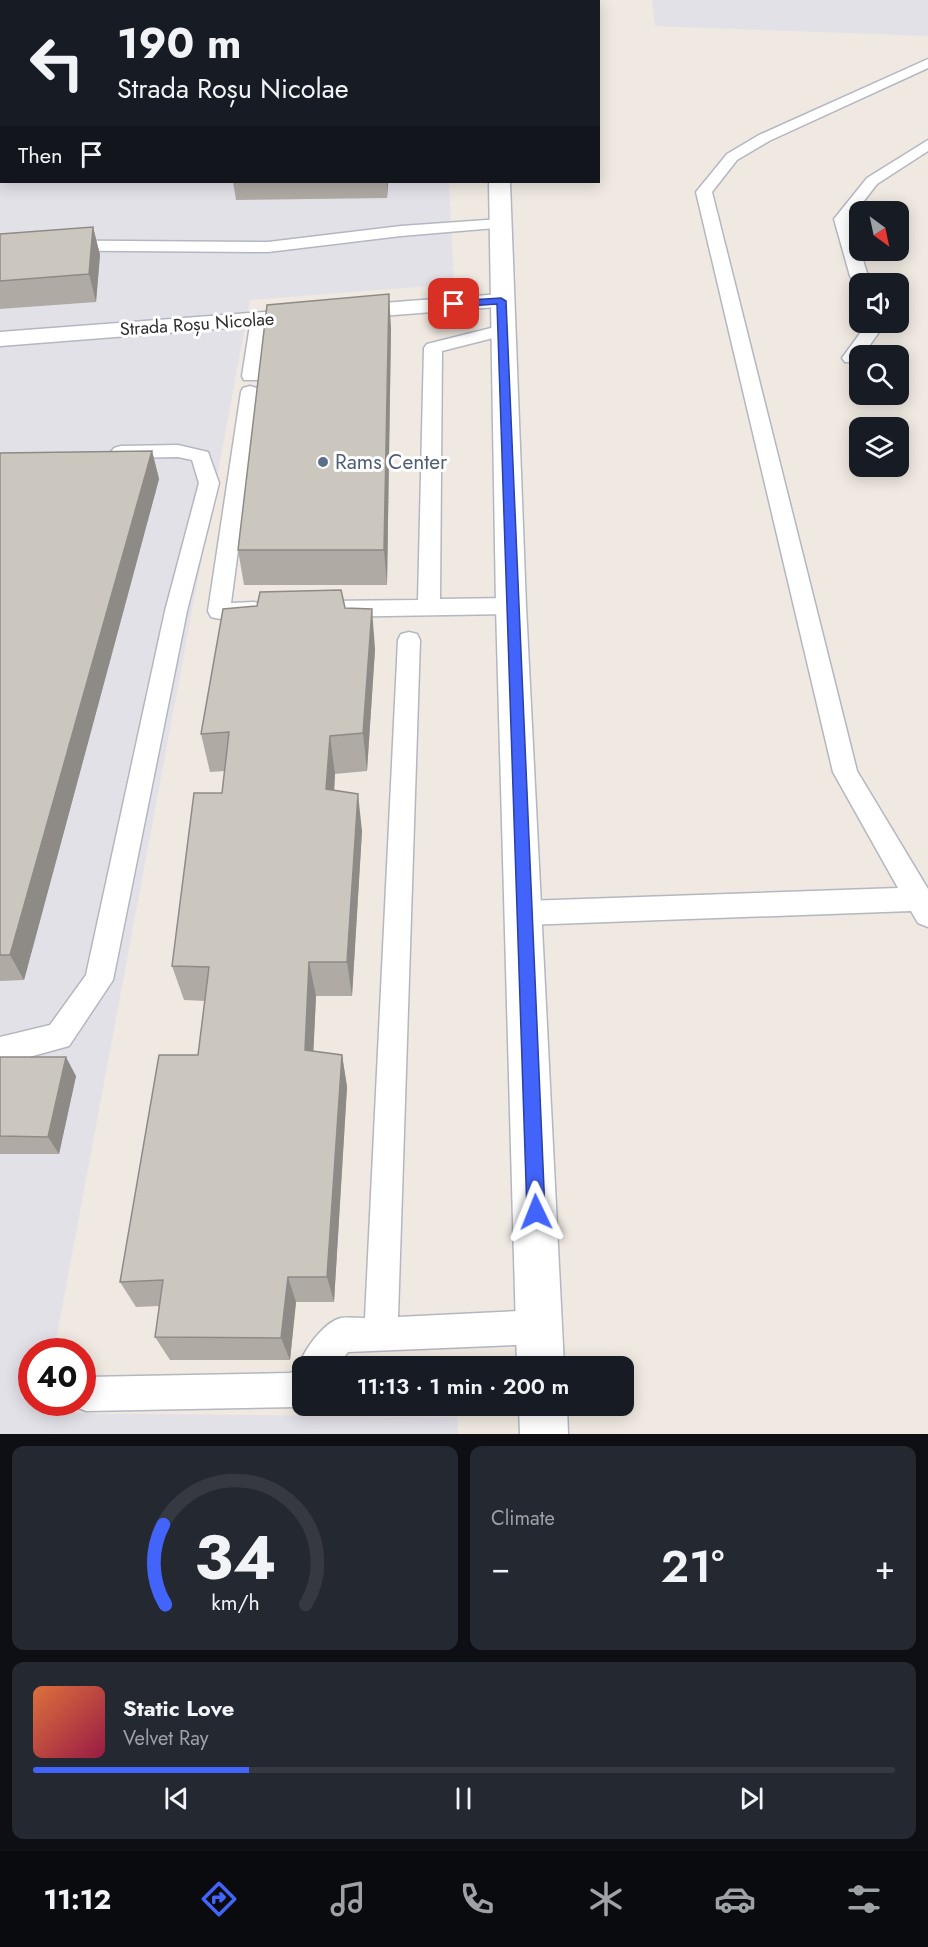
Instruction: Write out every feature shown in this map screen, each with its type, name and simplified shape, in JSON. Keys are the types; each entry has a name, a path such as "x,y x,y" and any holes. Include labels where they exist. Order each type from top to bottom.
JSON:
{"street":[{"path":"499,183 512,606 541,1356"},
{"name":"Strada Roșu Nicolae","path":"0,339 260,319 502,315"},
{"path":"543,1416 544,1434"}],"lane":[{"path":"525,913 925,905 845,772 704,192 732,157 764,138 928,63"},
{"path":"858,273 842,219 872,181 928,144"},
{"path":"0,245 268,247 401,231 501,224"},
{"path":"429,607 433,348 502,315"},
{"path":"260,319 219,611 277,610"},
{"path":"0,1051 59,1036 99,980 176,611 209,483 201,456 178,451 95,452"},
{"path":"300,609 512,606"},
{"path":"381,1335 409,640"},
{"path":"324,1356 340,1335 540,1327"},
{"path":"96,1394 292,1390"}],"shaded area":[{"path":"652,0 928,0 928,36 655,26"},
{"path":"0,183 449,183 454,284 250,300 56,1338 18,1338 18,1416 96,1416 96,1414 457,1417 458,1434 0,1434"}],"building":[{"path":"93,227 89,274 0,281 0,234"},
{"name":"Rams Center","path":"389,294 384,550 238,550 267,305"},
{"path":"152,451 10,955 0,955 0,453"},
{"path":"341,590 345,608 372,609 363,733 330,736 326,789 358,794 347,962 309,962 305,1050 342,1055 327,1277 288,1277 281,1338 155,1337 163,1280 120,1282 159,1055 198,1055 209,967 172,966 194,793 222,793 229,732 201,734 223,609 257,606 260,592"},
{"path":"0,1057 66,1057 48,1137 0,1136"}],"place":[{"name":"Rams Center","path":"323,462"}],"route":[{"path":"454,304 501,301 536,1212"}]}
